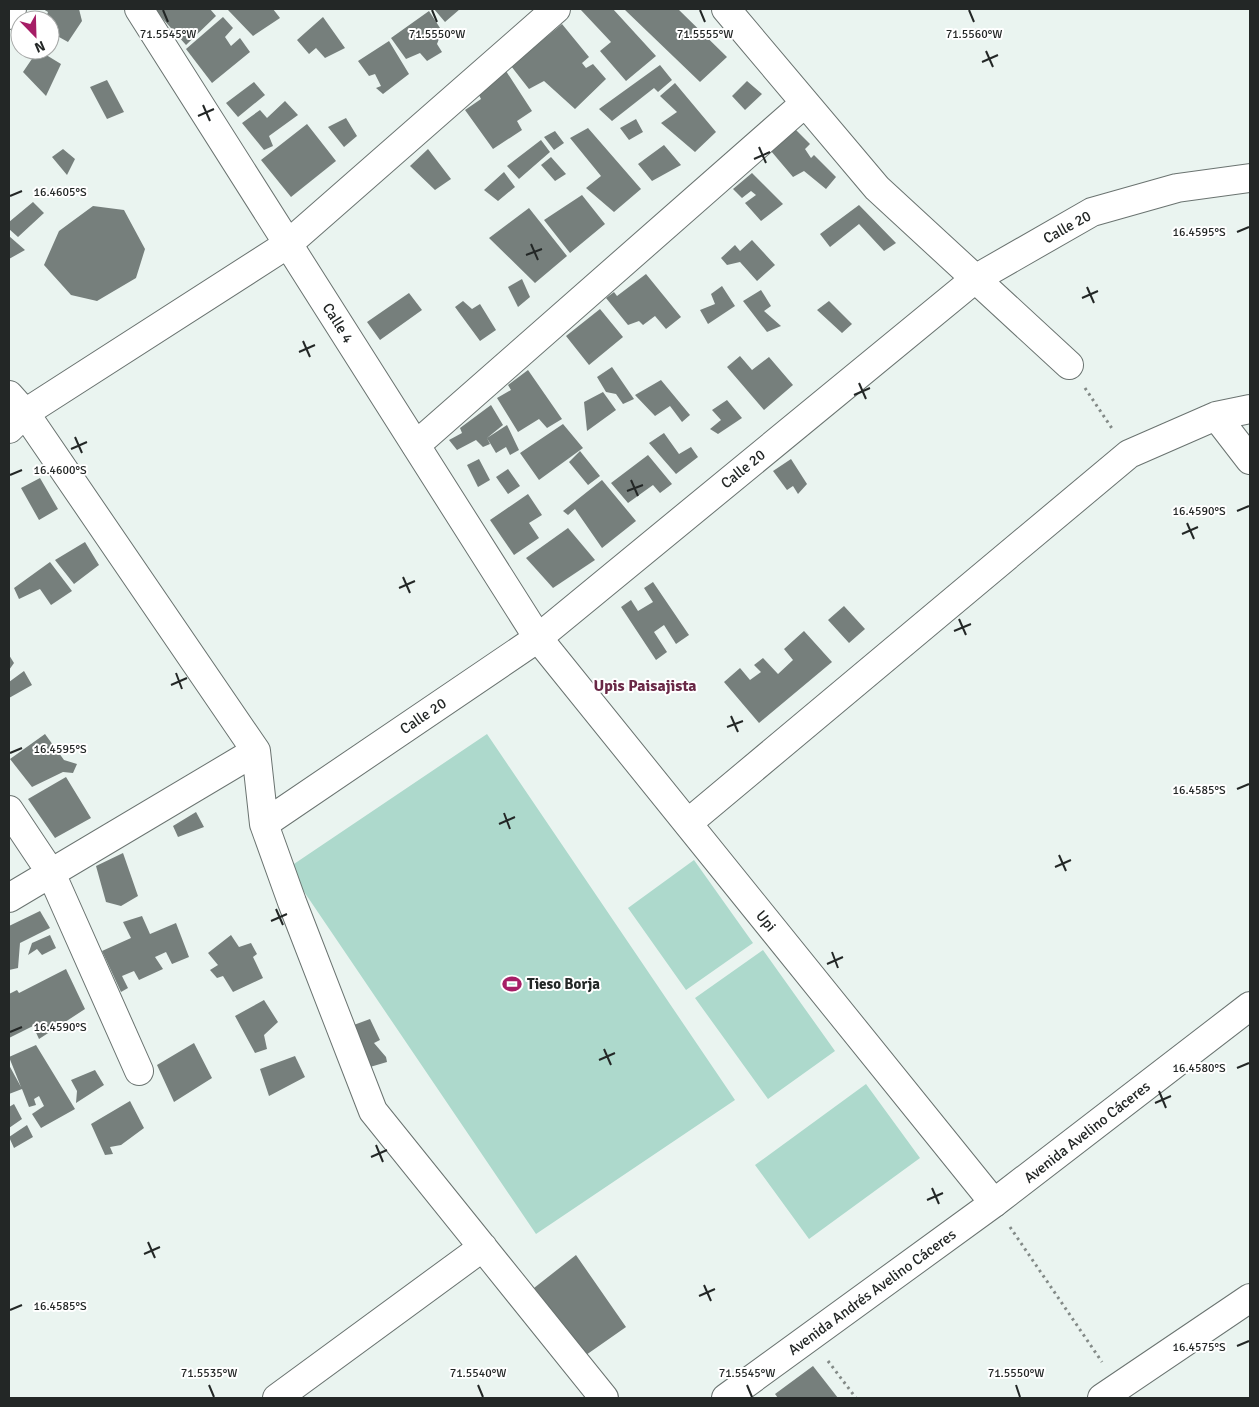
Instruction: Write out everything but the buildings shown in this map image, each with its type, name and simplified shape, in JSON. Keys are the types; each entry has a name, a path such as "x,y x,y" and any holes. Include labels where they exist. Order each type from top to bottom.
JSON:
{"street":[{"path":"9,15 12,9"},
{"name":"Calle 4","path":"139,9 538,638"},
{"path":"556,9 288,244 14,413 256,751 264,824 292,902 373,1111 604,1398"},
{"path":"726,9 877,188 1069,365"},
{"path":"416,445 805,103"},
{"name":"Calle 20","path":"264,824 538,638 975,279 1092,212 1177,188 1250,178"},
{"path":"688,823 1129,454 1216,416 1250,409"},
{"path":"1216,416 1250,460"},
{"name":"Upi","path":"538,638 994,1203"},
{"path":"9,898 256,751"},
{"path":"9,810 51,873 139,1071"},
{"name":"Avenida Avelino Cáceres","path":"994,1203 1250,1006"},
{"name":"Avenida Andrés Avelino Cáceres","path":"726,1398 994,1203"},
{"path":"278,1398 483,1247"},
{"path":"1110,1393 1250,1298"}],"path":[{"path":"1069,365 1129,454"},
{"path":"994,1203 1110,1393"},
{"path":"810,1337 856,1398"}],"green space":[{"name":"Tieso Borja","path":"487,734 735,1100 536,1234 288,868"},
{"path":"694,860 753,943 686,990 628,908"},
{"path":"763,950 835,1051 768,1099 695,998"},
{"path":"866,1084 920,1158 809,1239 755,1165"}],"place":[{"name":"Tieso Borja","path":"512,984"}],"district":[{"name":"Upis Paisajista","path":"645,686"}]}
